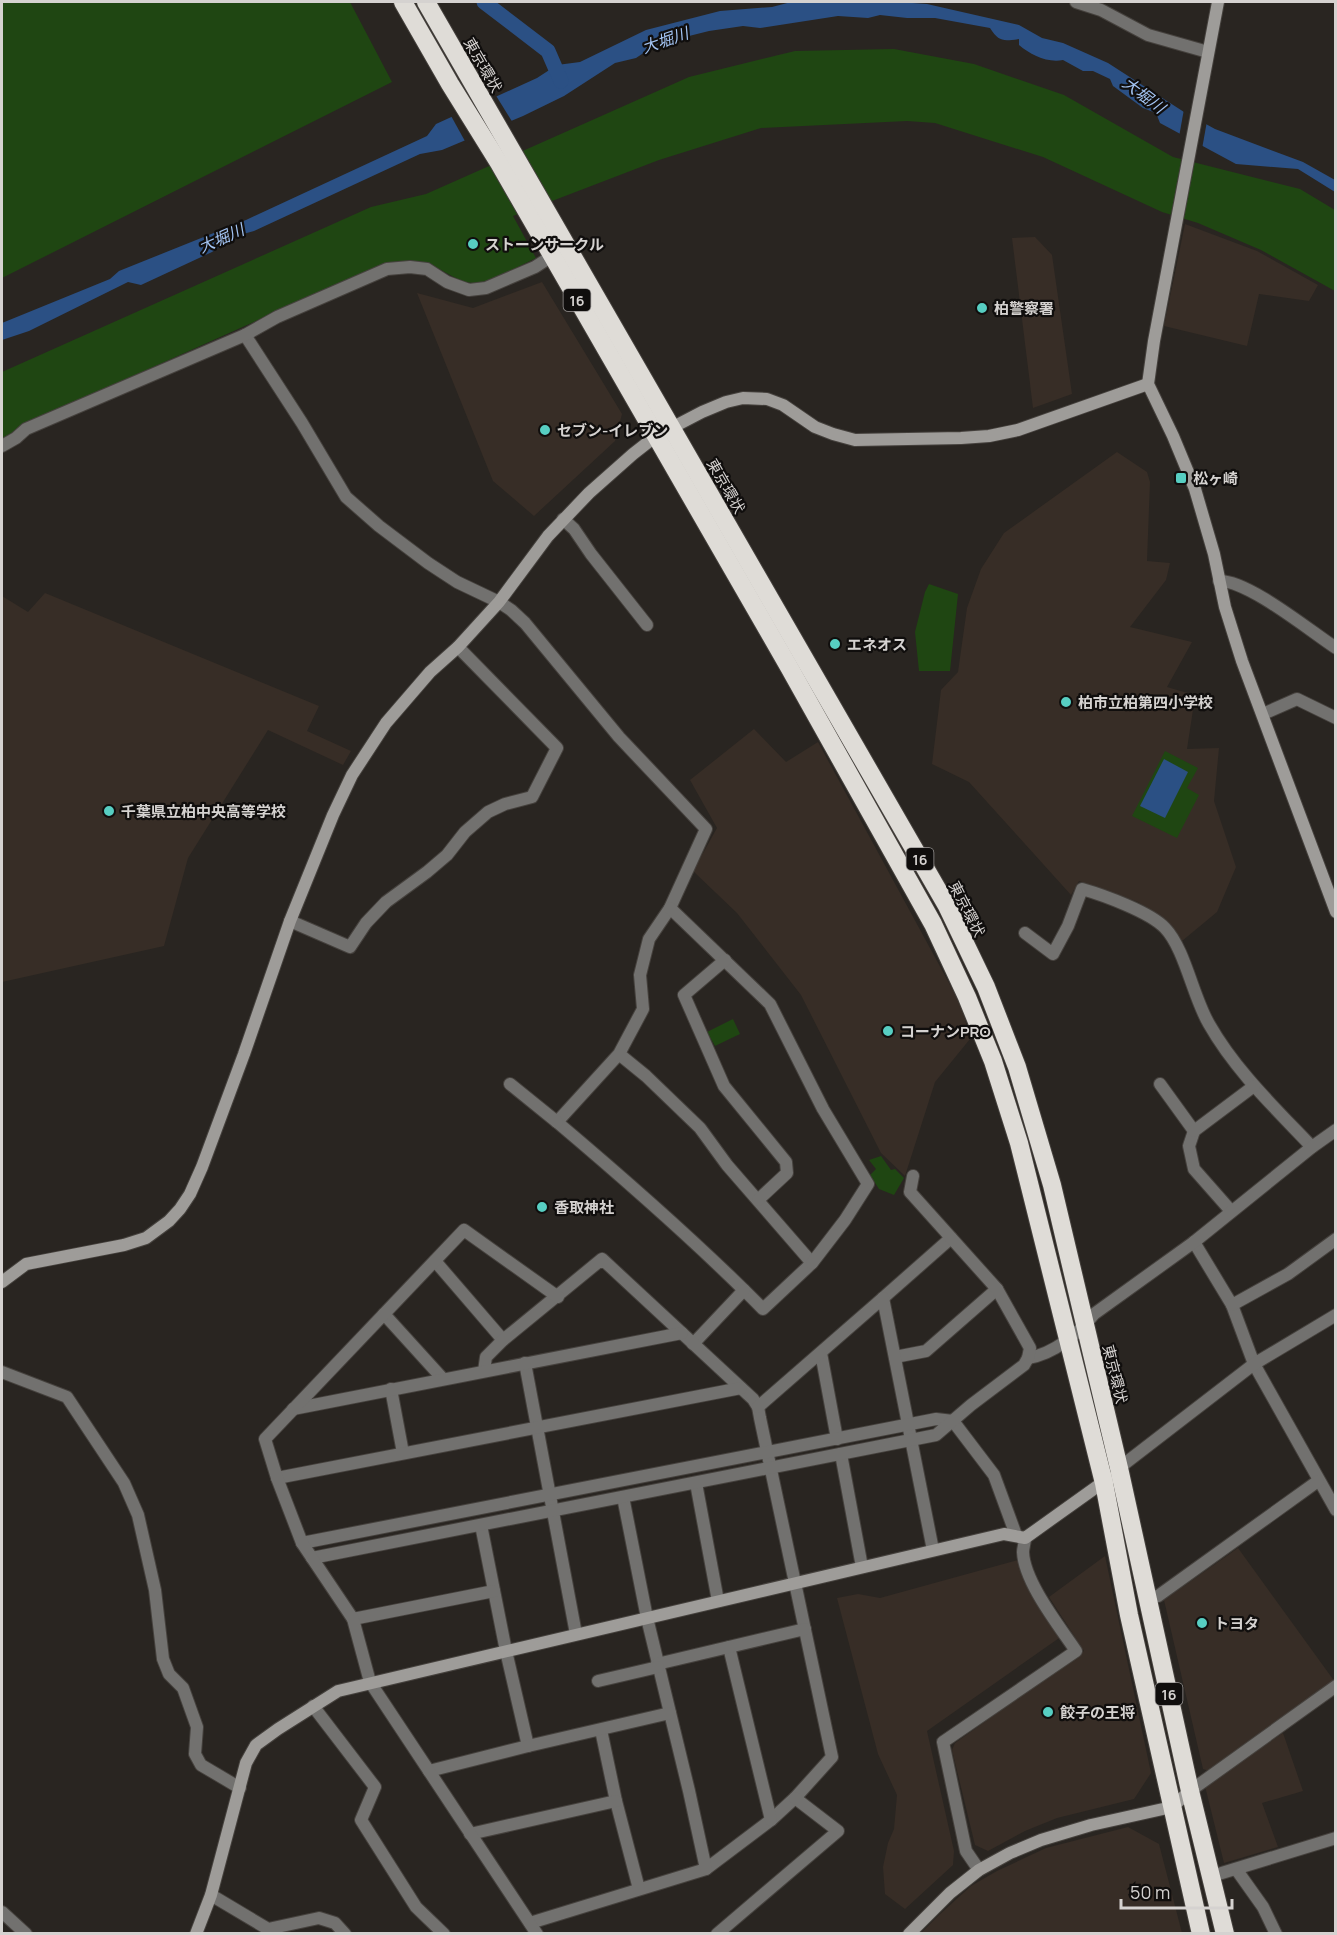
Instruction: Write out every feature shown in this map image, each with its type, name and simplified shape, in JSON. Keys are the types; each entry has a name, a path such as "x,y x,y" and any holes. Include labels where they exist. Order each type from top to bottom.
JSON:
{"highway":[{"name":"東京環状","path":"403,2 450,84 507,159 664,432 795,677 933,924 967,997 993,1061 1019,1143 1104,1483 1129,1614 1201,1934"},
{"name":"東京環状","path":"426,2 466,74 552,256 824,690 947,906 986,987 1017,1067 1052,1185 1119,1468 1190,1791 1225,1934"}],"street":[{"path":"1076,2 1101,10 1149,35 1208,52"},
{"path":"1218,2 1154,341 1148,384 1195,489 1214,554 1225,607 1242,661 1335,912"},
{"path":"2,447 26,429 245,335 277,317 387,269 410,267 427,269 447,282 469,290 486,288 535,267 552,256"},
{"path":"245,335 302,423 346,497 379,526 428,563 457,582 511,610 525,623 619,737 706,829 670,908 649,939 640,975 643,1010 619,1054 557,1122"},
{"path":"2,1282 26,1264 124,1245 146,1238 169,1221 180,1209 190,1194 202,1167 290,921 351,775 407,696 458,647 499,602 563,519 618,467 664,432 715,407 743,398 767,399 783,405 815,427 855,440 989,436 1018,430 1148,384"},
{"path":"563,519 574,529 647,625"},
{"path":"1219,581 1235,583 1251,591 1335,648"},
{"path":"290,921 350,947 366,923 386,902 447,855 465,832 488,812 505,804 532,797 557,748 458,647"},
{"path":"1263,714 1298,699 1335,718"},
{"path":"1025,933 1053,954 1068,927 1082,889 1106,896 1143,913 1164,927 1177,947 1208,1022 1223,1046 1254,1086 1312,1147"},
{"path":"510,1084 650,1201 701,1247 763,1309 812,1263 845,1220 868,1184 824,1109 770,1004 670,908"},
{"path":"726,960 684,995 724,1086 786,1162 786,1173 759,1200"},
{"path":"619,1054 646,1076 700,1128 727,1165 812,1263"},
{"path":"1160,1084 1194,1131"},
{"path":"1231,1211 1194,1169 1189,1146 1194,1131 1254,1086"},
{"path":"1028,1358 1036,1357 1057,1347 1084,1326 1094,1314 1194,1242 1335,1130"},
{"path":"312,1558 936,1436 1024,1365 1030,1348 997,1289 910,1192 913,1176"},
{"path":"484,1371 486,1357 503,1340 558,1296 602,1259 753,1399 758,1407 832,1757 795,1798 771,1820 706,1869 639,1889 534,1928 370,1682 353,1619 302,1543 266,1439 464,1230 558,1296"},
{"path":"758,1407 951,1238"},
{"path":"1232,1305 1287,1274 1335,1239"},
{"path":"1194,1242 1232,1305 1254,1364 1335,1510"},
{"path":"435,1261 503,1340"},
{"path":"895,1357 926,1351 997,1289"},
{"path":"693,1344 744,1290"},
{"path":"883,1298 933,1550"},
{"path":"384,1314 443,1379"},
{"path":"196,1934 211,1895 246,1763 256,1745 338,1691 933,1550 1005,1534 1021,1537 1104,1483 1119,1468 1254,1364 1335,1315"},
{"path":"293,1409 682,1333"},
{"path":"821,1353 837,1439"},
{"path":"525,1363 576,1634"},
{"path":"2,1372 67,1397 124,1483 138,1515 155,1590 163,1659 169,1674 183,1688 197,1727 195,1754 201,1765 240,1788"},
{"path":"278,1478 741,1388"},
{"path":"391,1389 403,1453"},
{"path":"302,1543 936,1419 953,1421 994,1475 1021,1537 1025,1562 1036,1591 1076,1651 944,1742 966,1851 979,1870"},
{"path":"841,1454 862,1567"},
{"path":"1148,1598 1158,1596 1318,1481"},
{"path":"696,1482 718,1601"},
{"path":"623,1497 647,1618 706,1869"},
{"path":"481,1525 528,1746"},
{"path":"353,1619 494,1591"},
{"path":"598,1680 805,1629"},
{"path":"729,1647 771,1820"},
{"path":"909,1934 950,1893 979,1870 1010,1853 1041,1840 1091,1825 1172,1808 1190,1791 1335,1686"},
{"path":"313,1706 375,1787 361,1820 416,1907 444,1934"},
{"path":"429,1771 670,1713"},
{"path":"601,1730 615,1801 639,1889"},
{"path":"717,1934 838,1831 795,1798"},
{"path":"470,1834 615,1801"},
{"path":"1212,1876 1335,1838"},
{"path":"1236,1869 1263,1907 1276,1934"},
{"path":"211,1895 268,1929 319,1918 335,1923 345,1934"},
{"path":"2,1912 26,1934"}],"shaded area":[{"path":"1185,224 1257,251 1318,285 1309,301 1259,294 1247,346 1164,326"},
{"path":"1035,237 1052,255 1072,394 1033,408 1012,238"},
{"path":"542,282 622,414 615,441 534,516 493,481 417,293 473,308"},
{"name":"柏市立柏第四小学校","path":"1117,452 1147,472 1150,482 1147,561 1170,563 1166,580 1130,627 1192,642 1167,687 1191,694 1193,710 1187,749 1219,748 1214,801 1236,867 1217,912 1182,941 1167,922 1138,902 1079,881 1071,895 969,782 932,764 941,690 958,672 967,608 981,569 1004,533"},
{"name":"千葉県立柏中央高等学校","path":"45,593 319,706 307,731 351,751 343,765 268,730 188,858 164,946 2,982 2,596 28,612"},
{"path":"754,729 786,762 818,742 962,1007 970,1039 935,1082 905,1176 881,1153 801,995 737,913 693,871 717,828 690,780"},
{"path":"1238,1548 1335,1682 1212,1772 1203,1769 1164,1600"},
{"path":"1105,1556 1151,1773 1134,1799 1057,1818 1025,1831 988,1851 975,1845 952,1750 955,1743 1084,1651 1049,1597"},
{"path":"1018,1560 1062,1636 927,1731 954,1851 953,1865 905,1909 885,1894 883,1867 888,1843 894,1829 897,1795 878,1754 837,1598 858,1594 880,1598"},
{"path":"1283,1733 1303,1791 1262,1803 1278,1847 1224,1863 1205,1786"},
{"path":"1128,1827 1159,1844 1182,1933 921,1933 971,1886 997,1871 1046,1848"}],"green space":[{"path":"2,2 350,2 392,82 2,278"},
{"path":"894,49 974,64 1064,95 1173,157 1300,189 1335,210 1335,291 1261,250 1198,223 1162,212 1043,157 935,123 907,121 761,128 659,160 513,216 536,258 484,284 463,282 420,262 381,265 28,423 2,443 2,372 371,207 426,194 689,77 795,51"},
{"path":"929,584 958,594 950,671 919,671 915,632"},
{"path":"1165,751 1198,768 1187,788 1199,795 1177,838 1132,816"},
{"path":"733,1019 740,1034 715,1046 707,1032"},
{"path":"881,1156 891,1170 895,1169 904,1178 894,1195 879,1189 870,1175 876,1169 869,1160"}],"water":[{"name":"大堀川","path":"791,2 927,4 1019,25 1042,38 1063,43 1108,63 1184,112 1215,129 1303,162 1335,180 1335,192 1298,169 1236,164 1160,123 1156,113 1143,108 1113,86 1110,79 1093,71 1083,71 1063,60 1039,57 1019,45 1019,39 1002,40 990,28 935,18 880,15 868,18 838,16 760,28 743,26 709,31 657,44 636,58 615,63 564,96 523,116 442,150 420,154 254,231 236,236 212,252 141,285 128,282 29,331 2,340 2,323 110,279 119,271 246,220 427,136 436,124 537,78 557,65 580,62 646,30 720,11 772,7"},
{"path":"1164,759 1188,772 1165,818 1140,806"}],"pier":[{"path":"495,94 513,123 466,143 450,114"},
{"path":"1184,109 1207,121 1202,149 1179,137"}],"waterway":[{"path":"484,2 548,51 561,81"}],"place":[{"name":"ストーンサークル","path":"473,244"},
{"name":"柏警察署","path":"982,308"},
{"name":"セブン-イレブン","path":"545,430"},
{"name":"松ヶ崎","path":"1181,478"},
{"name":"エネオス","path":"835,644"},
{"name":"柏市立柏第四小学校","path":"1066,702"},
{"name":"千葉県立柏中央高等学校","path":"109,811"},
{"name":"コーナンPRO","path":"888,1031"},
{"name":"香取神社","path":"542,1207"},
{"name":"トヨタ","path":"1202,1623"},
{"name":"餃子の王将","path":"1048,1712"}]}
